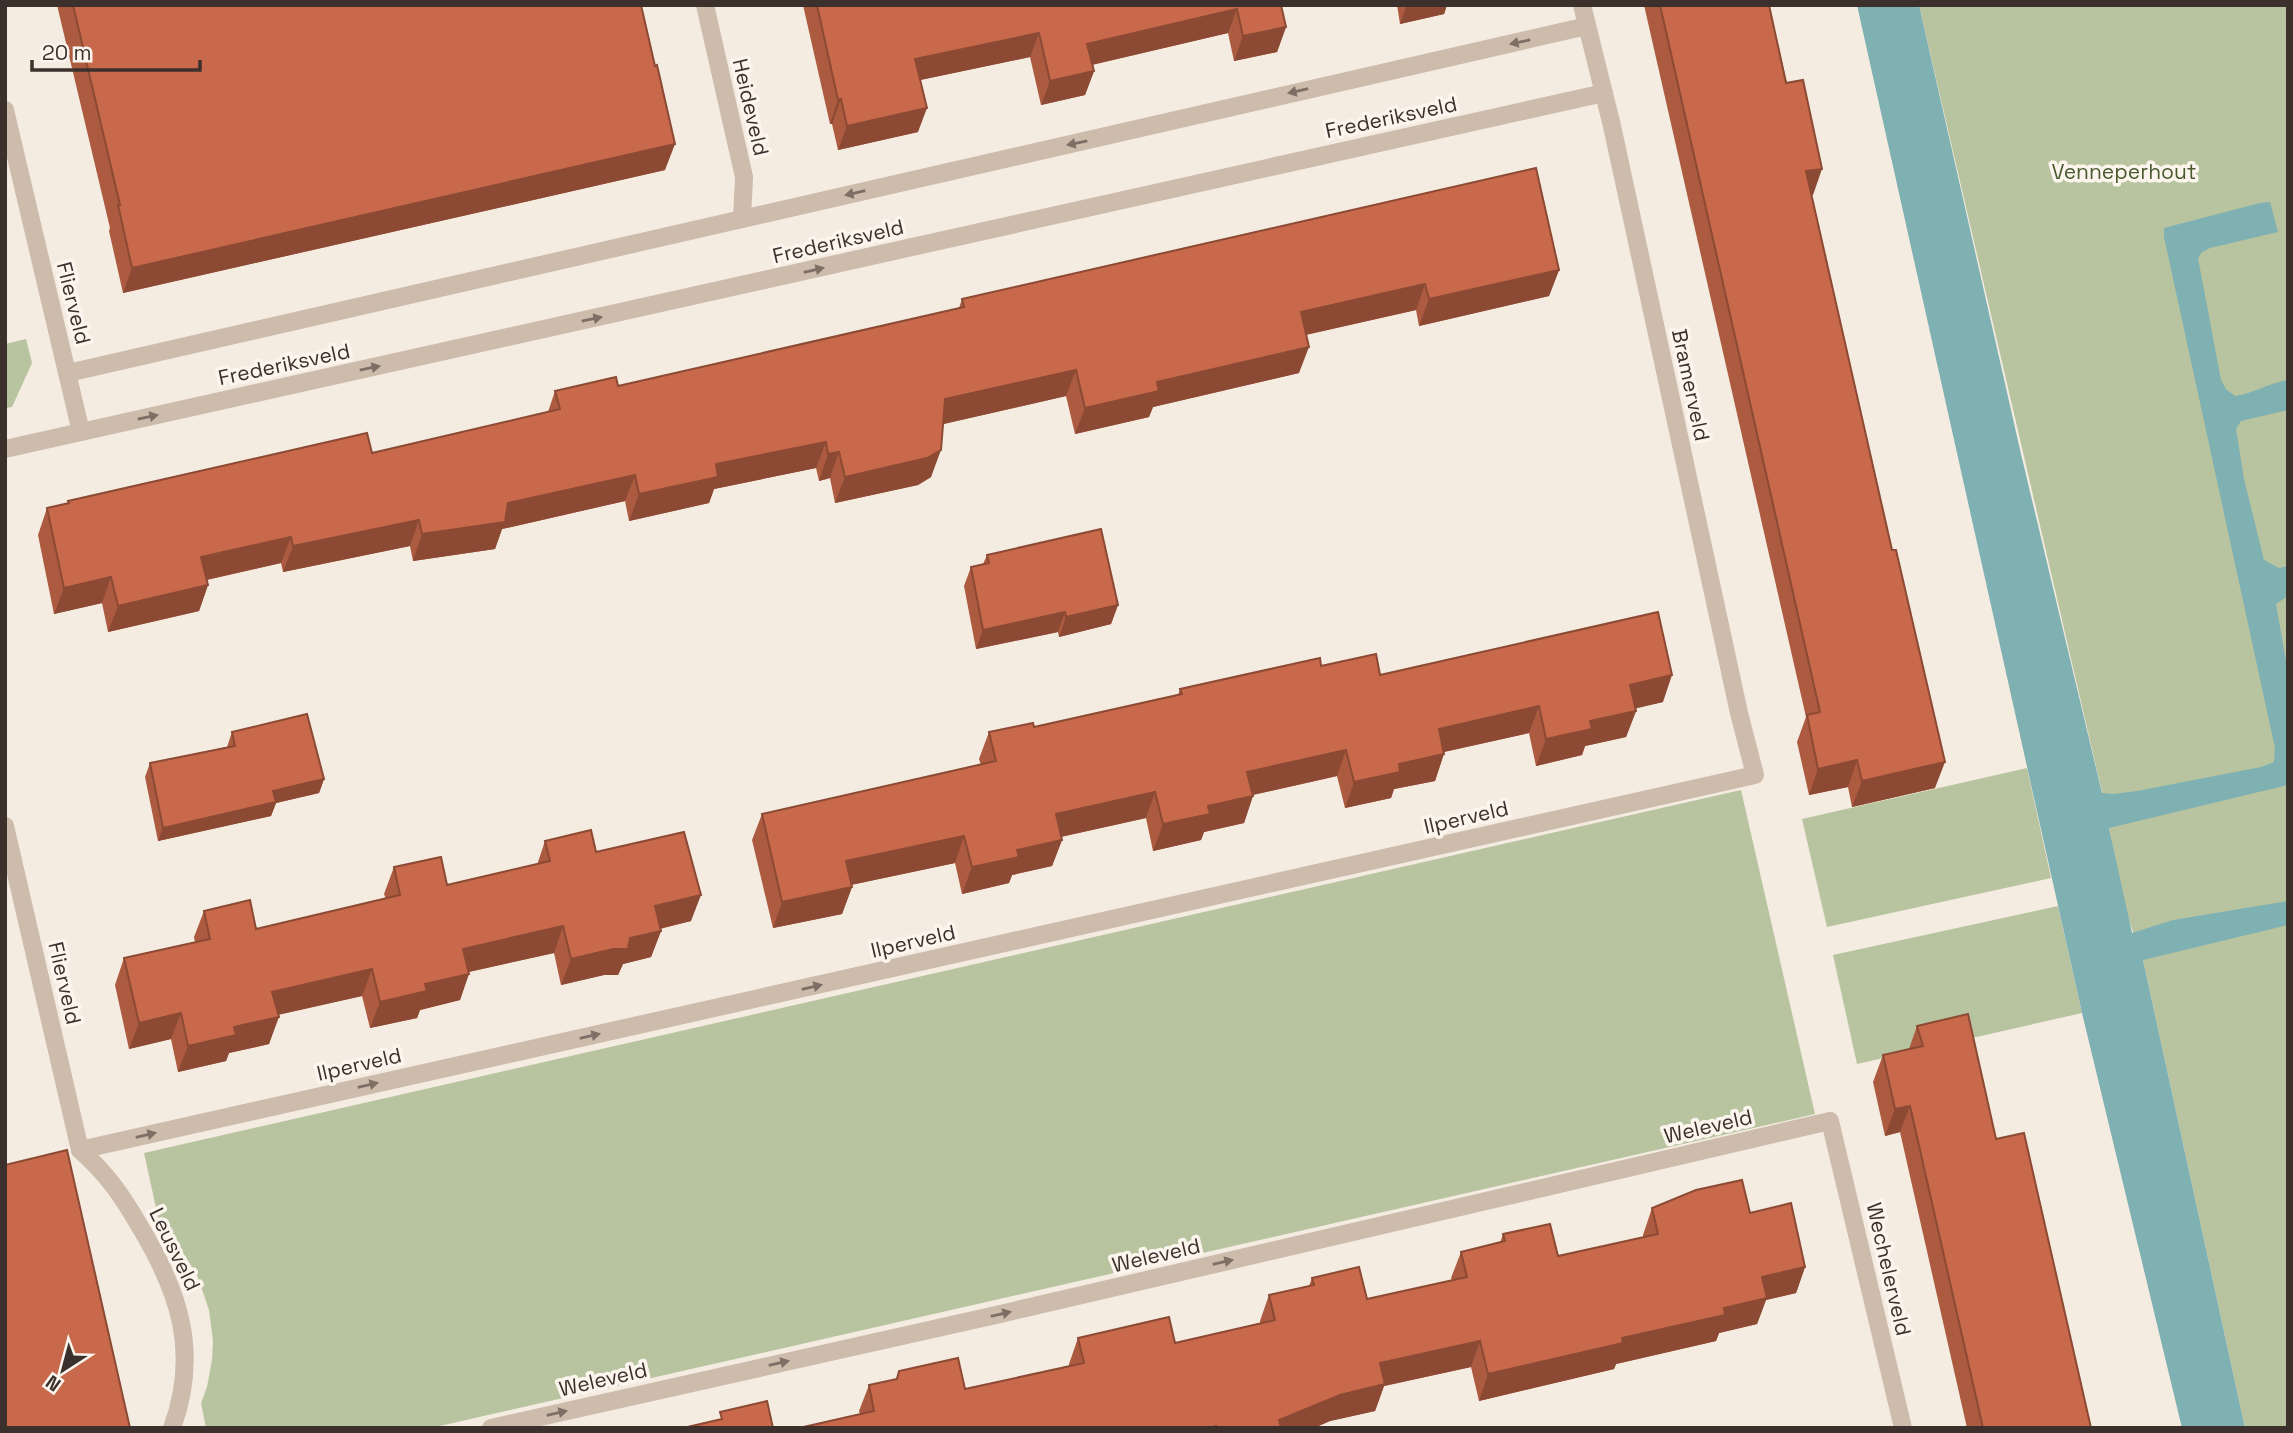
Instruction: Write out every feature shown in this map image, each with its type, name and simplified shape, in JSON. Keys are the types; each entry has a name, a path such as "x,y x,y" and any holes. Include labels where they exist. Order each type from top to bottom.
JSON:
{"street":[{"name":"Heideveld","path":"705,5 744,177 742,219"},
{"name":"Bramerveld","path":"1582,5 1604,93 1755,775"},
{"name":"Frederiksveld","path":"68,373 1587,26"},
{"name":"Frederiksveld","path":"81,432 1604,93"},
{"name":"Flierveld","path":"5,110 81,432"},
{"path":"5,449 81,432"},
{"name":"Ilperveld","path":"80,1150 1755,775"},
{"name":"Flierveld","path":"5,826 80,1150"},
{"name":"Weleveld","path":"491,1428 996,1315 1830,1121"},
{"name":"Wechelerveld","path":"1830,1121 1903,1428"},
{"name":"Leusveld","path":"80,1150 103,1170 128,1205 159,1260 177,1301 184,1329 186,1354 182,1395 172,1428"}],"green space":[{"name":"Venneperhout","path":"1919,5 2288,5 2288,1428 2245,1428 2143,960 2126,912 2102,792"},
{"path":"26,339 32,363 12,407 5,408 5,344"},
{"path":"2027,768 2051,878 1827,927 1802,819"},
{"path":"1741,790 1815,1114 431,1428 206,1428 201,1403 212,1360 213,1341 209,1310 197,1275 178,1245 160,1226 144,1153"},
{"path":"2058,906 2082,1013 1857,1064 1833,955"}],"water":[{"path":"1857,5 1919,5 2021,454 2102,793 2137,791 2261,767 2274,762 2275,748 2164,237 2164,228 2270,202 2278,232 2210,248 2198,258 2221,380 2226,389 2235,396 2288,380 2288,410 2241,421 2236,429 2244,479 2264,560 2279,568 2288,566 2288,596 2276,604 2288,672 2288,785 2109,828 2132,933 2173,920 2288,901 2288,925 2143,960 2245,1428 2182,1428 2082,1013"}],"building":[{"path":"73,5 641,5 675,144 132,268"},
{"path":"817,5 1281,5 1286,27 1243,36 1237,9 1087,44 1094,71 1050,81 1039,33 915,59 927,108 847,126 841,99 838,100"},
{"path":"1660,5 1769,5 1786,83 1803,80 1822,169 1806,171 1892,550 1896,550 1945,762 1862,781 1857,760 1818,769 1807,715 1820,712"},
{"path":"1536,168 1559,270 1429,299 1425,284 1301,312 1309,347 1157,382 1159,391 1085,408 1076,370 945,399 941,450 927,458 845,477 839,452 828,454 826,442 716,464 718,477 639,494 635,475 508,503 505,522 422,534 419,520 293,546 291,537 201,557 208,585 118,606 111,577 64,588 47,508 69,503 68,501 367,433 372,453 560,409 555,391 616,377 618,386 964,307 962,299"},
{"path":"1101,529 1118,605 1066,617 1065,612 983,630 971,567 989,563 987,555"},
{"path":"1658,612 1672,675 1630,685 1636,711 1590,721 1592,729 1546,739 1539,706 1439,729 1444,754 1399,764 1400,772 1354,782 1346,750 1247,772 1253,796 1208,806 1210,814 1163,824 1155,792 1056,814 1062,840 1017,850 1019,857 972,867 964,836 846,861 852,887 782,902 762,814 996,761 989,732 1033,723 1034,727 1182,694 1180,689 1320,658 1321,666 1376,654 1380,675"},
{"path":"307,714 324,779 273,791 276,802 163,828 150,763 235,746 232,732"},
{"path":"591,830 596,852 684,832 701,895 655,906 661,931 630,938 628,949 613,949 571,959 563,926 463,949 469,974 425,984 427,991 380,1002 372,969 272,992 279,1017 234,1027 236,1035 188,1046 181,1013 139,1023 124,958 210,939 204,911 250,900 256,929 400,895 394,867 441,857 447,885 550,861 545,841"},
{"path":"1968,1014 1996,1139 2024,1133 2091,1428 1983,1428 1910,1106 1895,1109 1883,1055 1923,1046 1917,1026"},
{"path":"67,1150 130,1428 5,1428 5,1165"},
{"path":"1742,1180 1750,1213 1791,1203 1805,1267 1762,1277 1767,1298 1724,1308 1725,1315 1622,1338 1623,1343 1488,1374 1480,1341 1380,1363 1385,1384 1340,1395 1279,1420 1281,1428 799,1428 874,1411 869,1385 897,1379 899,1371 958,1358 965,1389 1084,1363 1078,1338 1169,1317 1175,1343 1275,1320 1269,1295 1314,1285 1312,1278 1359,1267 1367,1299 1467,1277 1461,1252 1505,1241 1503,1234 1550,1224 1558,1256 1658,1234 1652,1208 1696,1190"},
{"path":"767,1401 773,1428 683,1428 722,1419 720,1412"}]}
